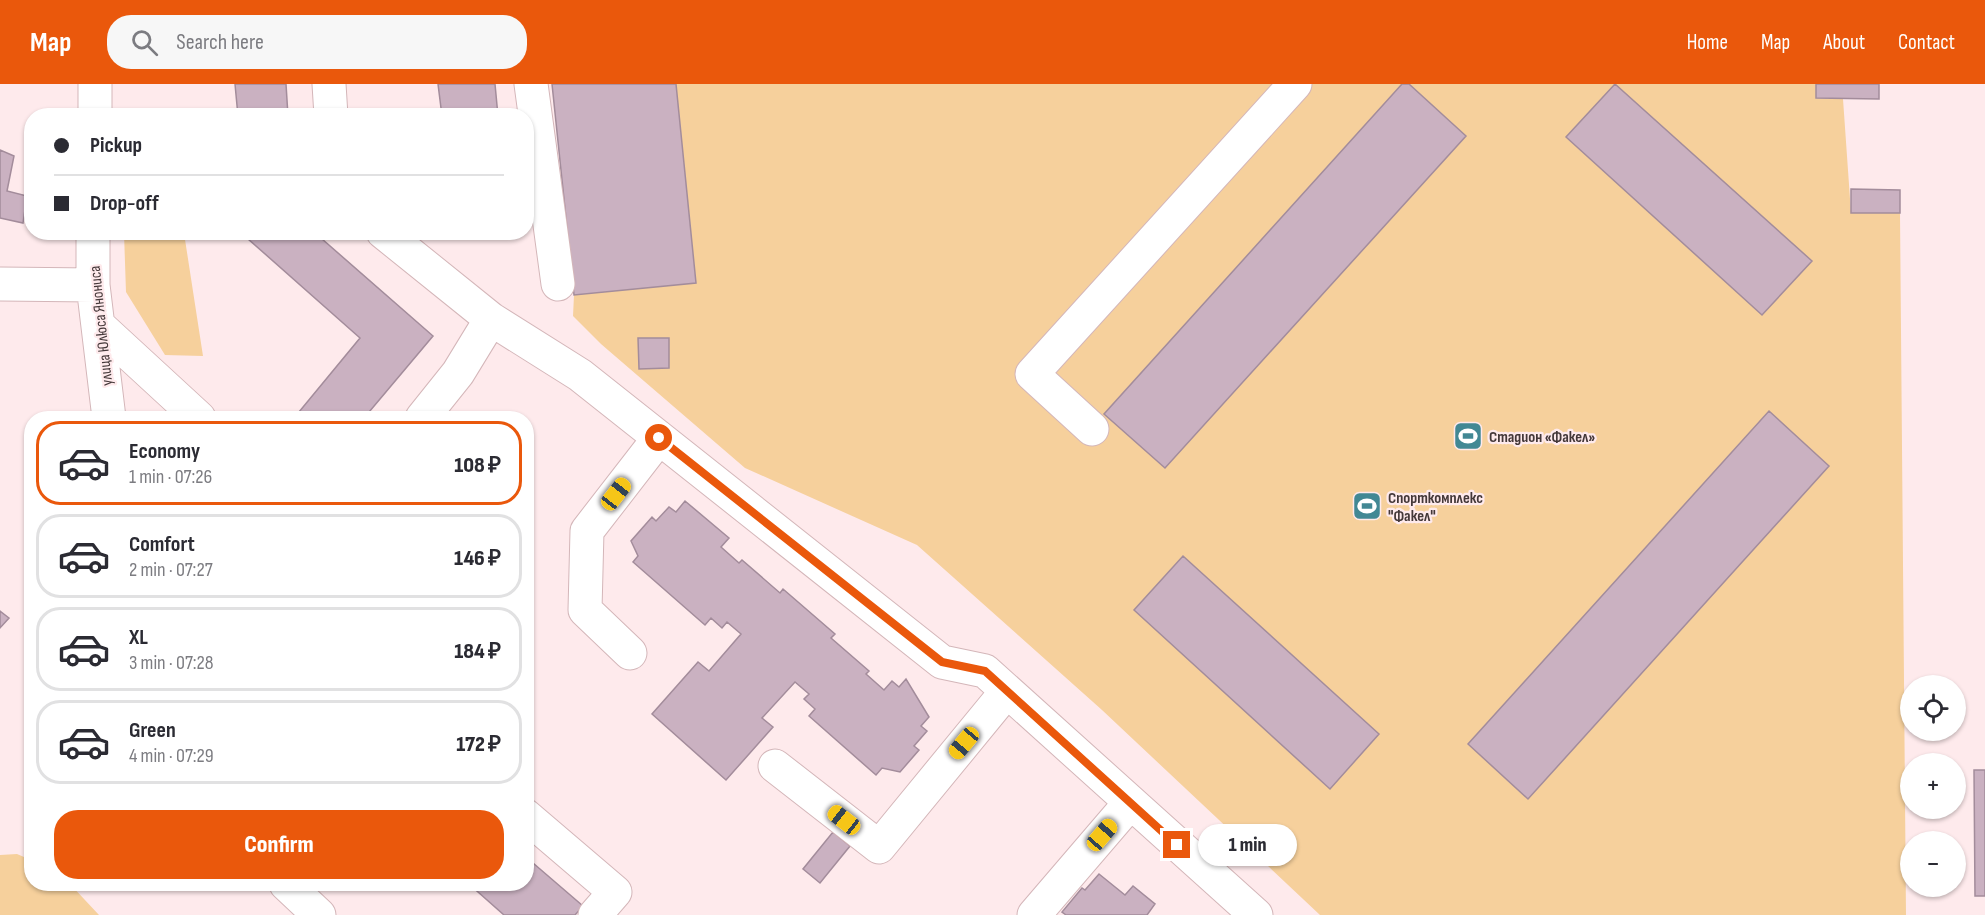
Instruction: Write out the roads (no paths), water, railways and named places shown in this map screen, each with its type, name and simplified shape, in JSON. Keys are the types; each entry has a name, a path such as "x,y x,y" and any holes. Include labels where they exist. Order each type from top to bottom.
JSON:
{"street":[{"path":"95,84 95,108"},
{"path":"329,84 330,108"},
{"path":"531,84 558,284"},
{"path":"1092,429 1032,374 1295,84"},
{"name":"улица Юлюса Янониса","path":"93,240 93,285 108,411"},
{"path":"393,240 491,319 580,375 942,662 985,671 1256,915"},
{"path":"0,284 93,285"},
{"path":"428,411 458,373 491,319"},
{"path":"98,325 191,411"},
{"path":"630,653 585,610 587,531 659,438"},
{"path":"775,766 879,847 1007,691"},
{"path":"1034,915 1130,803"},
{"path":"534,823 615,892 595,915"},
{"path":"293,891 319,915"}],"place":[{"name":"Стадион «Факел»","path":"1468,436"},
{"name":"Спорткомплекс \"Факел\"","path":"1367,506"}]}
